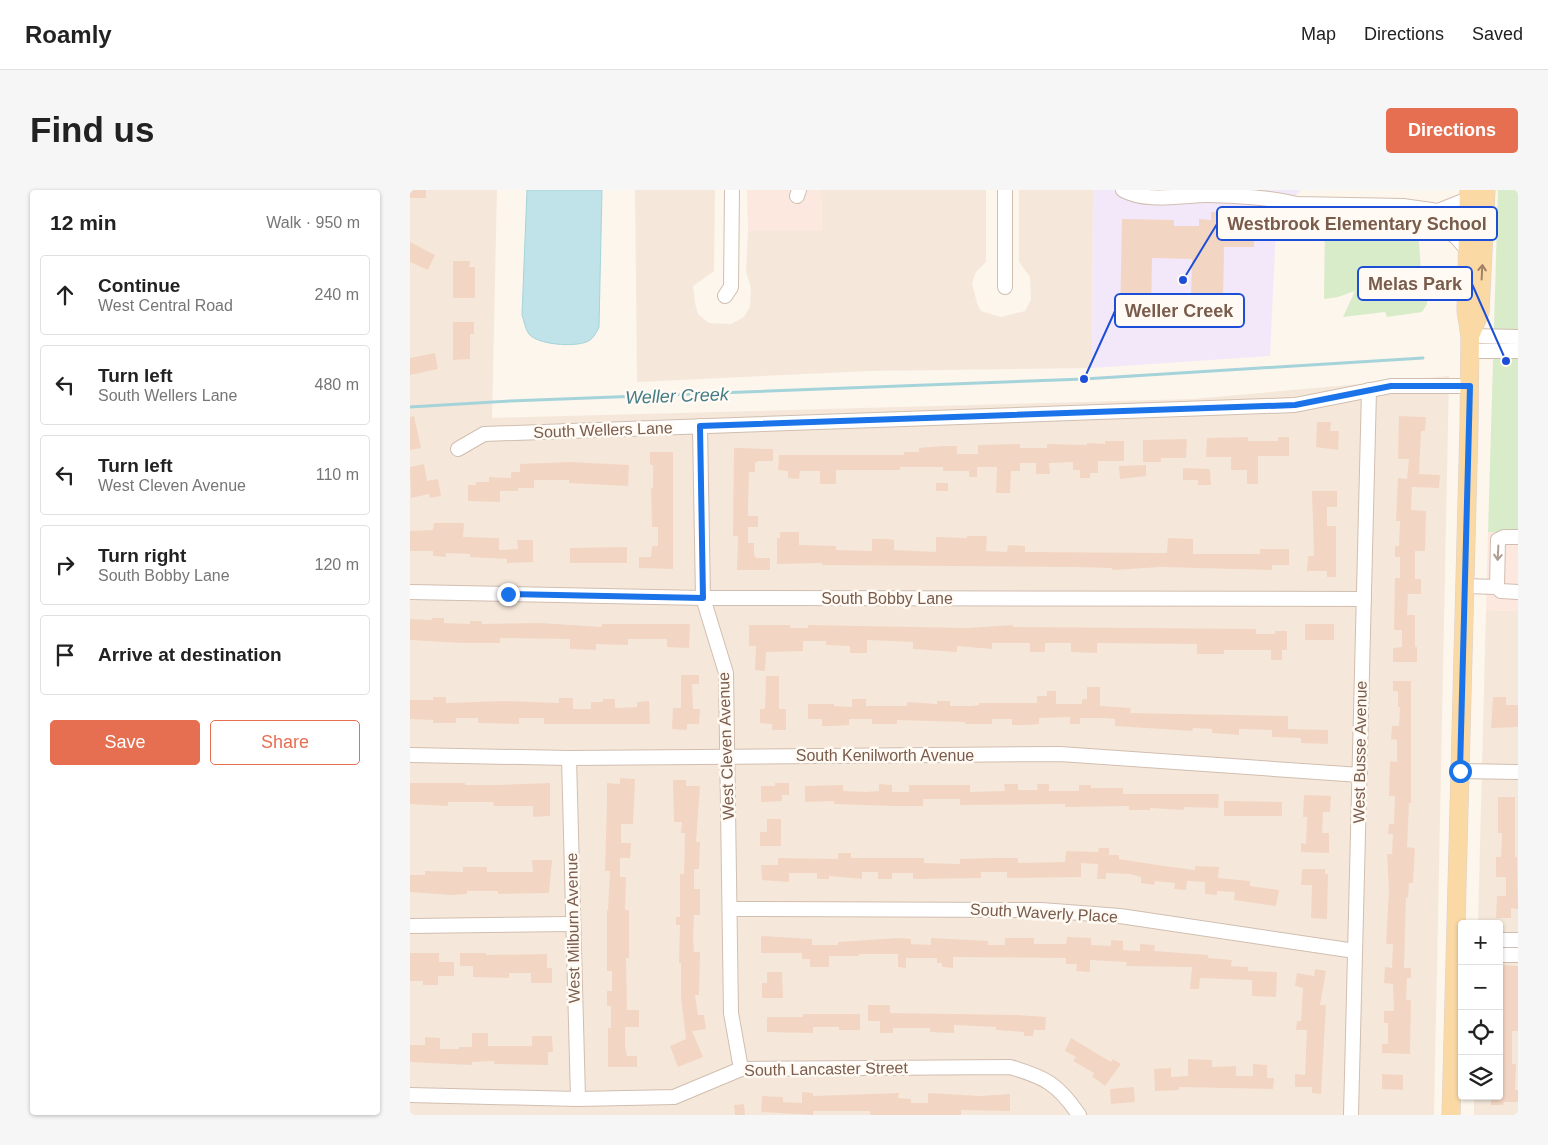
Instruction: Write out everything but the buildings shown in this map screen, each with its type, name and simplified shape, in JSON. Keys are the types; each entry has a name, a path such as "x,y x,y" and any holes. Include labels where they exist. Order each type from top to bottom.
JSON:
{"main road":[{"path":"1470,344 1480,312 1486,190"},
{"path":"1460,920 1460,771 1470,386 1470,344 1466,311 1468,194"},
{"path":"1451,1115 1459,965"}],"street":[{"path":"725,296 731,287 732,190"},
{"path":"1005,190 1005,287"},
{"path":"1123,190 1143,196 1285,197 1297,204 1403,206 1438,211 1468,194"},
{"path":"1423,210 1457,238 1467,250"},
{"path":"1470,344 1518,337"},
{"path":"1470,344 1518,351"},
{"name":"South Wellers Lane","path":"458,449 484,434 1295,405 1391,386 1470,386"},
{"name":"West Busse Avenue","path":"1351,1115 1369,390"},
{"name":"West Cleven Avenue","path":"700,426 703,598 726,673 726,756 731,909 731,1013 740,1069"},
{"path":"1497,587 1498,540 1504,537 1518,537"},
{"path":"1465,586 1497,587 1501,591 1518,592"},
{"name":"South Bobby Lane","path":"410,592 703,598 1364,599"},
{"name":"South Kenilworth Avenue","path":"410,755 569,758 1060,754 1360,775"},
{"name":"West Milburn Avenue","path":"569,758 578,1099"},
{"path":"1460,771 1518,772"},
{"name":"South Waverly Place","path":"731,909 1041,910 1120,916 1356,950"},
{"path":"410,926 572,924"},
{"path":"1503,940 1518,940"},
{"path":"1503,955 1518,955"},
{"name":"South Lancaster Street","path":"410,1094 578,1099 674,1097 740,1069 1010,1066 1048,1081 1069,1101 1079,1115"}],"shaded area":[{"path":"410,190 497,190 492,418 1193,399 1449,376 1434,1115 410,1115"},
{"path":"635,190 715,190 714,271 693,286 695,303 698,314 709,323 731,324 744,317 750,307 751,289 746,271 748,231 822,231 821,190 986,190 986,262 976,272 972,283 981,311 1001,317 1025,311 1031,300 1030,277 1019,262 1019,190 1093,190 1092,368 869,371 637,382"},
{"path":"747,190 821,190 822,231 748,231"},
{"path":"1093,190 1299,190 1300,192 1277,205 1270,356 1092,368"},
{"path":"1488,532 1518,532 1518,611 1486,610"},
{"path":"1486,610 1518,611 1518,1115 1474,1115 1474,1100 1503,1100 1503,920 1478,920"}],"green space":[{"path":"1498,190 1518,190 1518,532 1488,532"},
{"path":"1333,209 1405,213 1400,240 1418,229 1421,271 1425,271 1427,304 1422,312 1387,317 1385,312 1343,317 1355,291 1338,297 1324,299 1325,217"}],"water":[{"path":"527,190 602,190 599,327 592,338 586,342 565,345 548,343 534,338 526,330 522,315"}],"waterway":[{"name":"Weller Creek","path":"410,407 510,401 1084,379 1423,358"}],"place":[{"name":"Westbrook Elementary School","path":"1183,280"},
{"name":"Melas Park","path":"1506,361"},
{"name":"Weller Creek","path":"1084,379"}],"route":[{"path":"508,594 703,598 700,426 1295,405 1391,386 1470,386 1460,771"}]}
